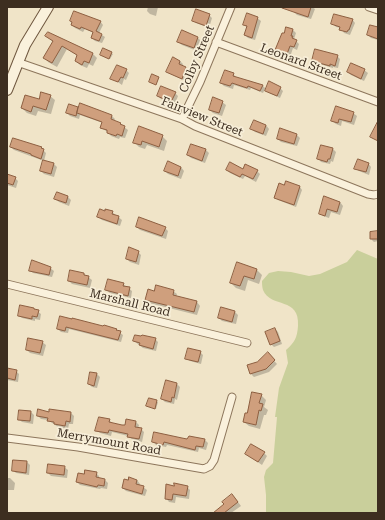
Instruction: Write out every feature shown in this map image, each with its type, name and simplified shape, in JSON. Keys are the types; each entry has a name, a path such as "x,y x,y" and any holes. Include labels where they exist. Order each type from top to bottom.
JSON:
{"main road":[{"path":"7,90 17,62 28,40 48,7"}],"street":[{"name":"Colby Street","path":"182,119 200,82 232,7"},
{"path":"369,7 378,10"},
{"name":"Leonard Street","path":"216,42 378,102"},
{"name":"Fairview Street","path":"17,62 182,119 195,126 368,194 378,194"},
{"name":"Marshall Road","path":"7,284 247,343"},
{"name":"Merrymount Road","path":"7,438 78,447 200,470 208,468 215,456 232,397"}],"green space":[{"path":"357,250 378,259 378,513 266,513 264,477 266,470 273,463 277,417 275,417 279,388 288,363 286,350 295,340 298,326 297,317 294,310 290,306 267,296 263,290 262,281 269,273 278,271 309,276 320,274 347,262"}],"building":[{"path":"282,7 311,7 308,17"},
{"path":"196,9 210,14 206,26 192,21"},
{"path":"74,11 101,21 96,31 102,34 99,41 91,38 93,32 71,25 72,22 70,21"},
{"path":"247,13 258,17 252,38 244,35 247,26 243,25"},
{"path":"334,14 353,19 347,32 339,30 340,27 331,24"},
{"path":"370,25 378,27 378,39 367,35"},
{"path":"286,27 293,29 291,36 297,40 294,47 290,46 287,54 275,50"},
{"path":"182,30 198,37 194,48 177,42"},
{"path":"48,32 93,53 89,63 84,61 82,65 75,61 77,55 62,46 52,63 43,58 53,41 45,36"},
{"path":"103,48 112,52 109,59 100,55"},
{"path":"315,49 338,55 335,66 312,61"},
{"path":"173,57 180,61 179,64 186,67 182,79 166,72"},
{"path":"351,63 365,69 361,79 347,72"},
{"path":"117,65 127,69 123,78 121,77 118,82 110,79"},
{"path":"225,70 234,73 233,76 263,85 260,91 248,86 247,88 232,83 230,86 220,83"},
{"path":"152,74 159,77 156,85 149,82"},
{"path":"269,81 281,87 277,96 265,91"},
{"path":"161,86 176,92 171,102 157,96"},
{"path":"41,92 51,95 46,110 33,106 31,112 21,108 25,95 39,99"},
{"path":"213,97 223,101 219,113 209,110"},
{"path":"80,103 112,115 111,119 125,126 122,136 107,133 107,130 100,128 102,122 77,113"},
{"path":"69,104 78,107 76,116 66,113"},
{"path":"336,106 354,112 351,122 339,119 338,123 331,121"},
{"path":"254,120 266,125 263,134 250,129"},
{"path":"378,121 378,141 370,137"},
{"path":"139,126 163,135 159,147 142,141 141,145 133,143"},
{"path":"280,128 297,134 294,144 277,139"},
{"path":"13,138 42,147 41,148 44,149 41,159 10,147"},
{"path":"191,144 206,149 202,161 187,155"},
{"path":"321,145 333,148 330,159 328,159 327,162 317,159"},
{"path":"358,159 369,163 366,172 354,169"},
{"path":"43,160 54,163 51,174 40,171"},
{"path":"168,161 181,167 178,176 164,171"},
{"path":"230,162 243,169 245,164 258,170 253,179 242,174 240,177 226,170"},
{"path":"7,174 16,177 13,185 7,183"},
{"path":"286,181 300,186 294,205 274,198 279,183 284,185"},
{"path":"57,192 68,196 66,203 54,199"},
{"path":"324,196 340,202 337,212 327,209 325,216 319,214"},
{"path":"100,209 105,211 105,209 113,211 112,214 119,216 117,224 97,217"},
{"path":"139,217 166,227 162,236 136,227"},
{"path":"378,231 378,239 370,239 370,232"},
{"path":"129,247 139,251 136,262 126,259"},
{"path":"32,260 51,267 49,275 29,271"},
{"path":"237,262 257,269 254,279 244,276 240,286 230,283"},
{"path":"70,270 84,273 84,275 89,276 87,285 68,281"},
{"path":"108,279 124,283 123,286 130,287 128,296 105,290"},
{"path":"156,285 174,290 173,295 197,301 194,312 145,300 148,289 154,291"},
{"path":"20,305 39,310 37,317 32,316 32,319 18,316"},
{"path":"221,307 235,311 232,322 218,318"},
{"path":"60,316 104,325 121,331 118,340 66,327 65,331 57,329"},
{"path":"275,328 280,341 270,345 265,332"},
{"path":"135,335 156,338 153,349 139,345 140,343 133,341"},
{"path":"28,338 43,341 40,353 26,350"},
{"path":"188,348 201,351 198,362 185,359"},
{"path":"268,352 275,360 266,369 250,374 247,365 257,362"},
{"path":"7,368 17,370 15,380 7,378"},
{"path":"90,372 97,373 94,386 88,384"},
{"path":"166,380 177,383 174,398 172,397 171,402 161,399"},
{"path":"252,392 262,394 259,403 263,404 261,411 259,410 256,425 243,422 245,413 247,413"},
{"path":"149,398 157,400 155,409 146,406"},
{"path":"38,409 49,412 49,409 71,412 70,422 66,421 65,426 54,424 54,422 47,421 48,418 37,416"},
{"path":"19,410 31,411 30,421 18,420"},
{"path":"99,417 110,419 109,422 122,425 125,425 126,419 136,421 135,427 142,428 139,439 127,437 128,434 109,430 108,433 95,431"},
{"path":"154,432 187,439 189,436 205,439 203,447 196,446 195,450 164,442 163,445 152,442"},
{"path":"251,444 265,452 258,462 245,454"},
{"path":"13,460 27,461 26,473 12,471"},
{"path":"48,464 65,466 64,475 47,473"},
{"path":"85,470 97,472 96,477 105,479 104,486 98,485 97,487 76,482 78,473 84,474"},
{"path":"129,477 137,480 136,484 144,486 142,494 122,488 124,479 128,480"},
{"path":"174,483 188,486 186,496 173,494 172,500 165,499 166,484 174,486"},
{"path":"232,494 238,502 224,513 213,513 224,504 222,502"}]}
